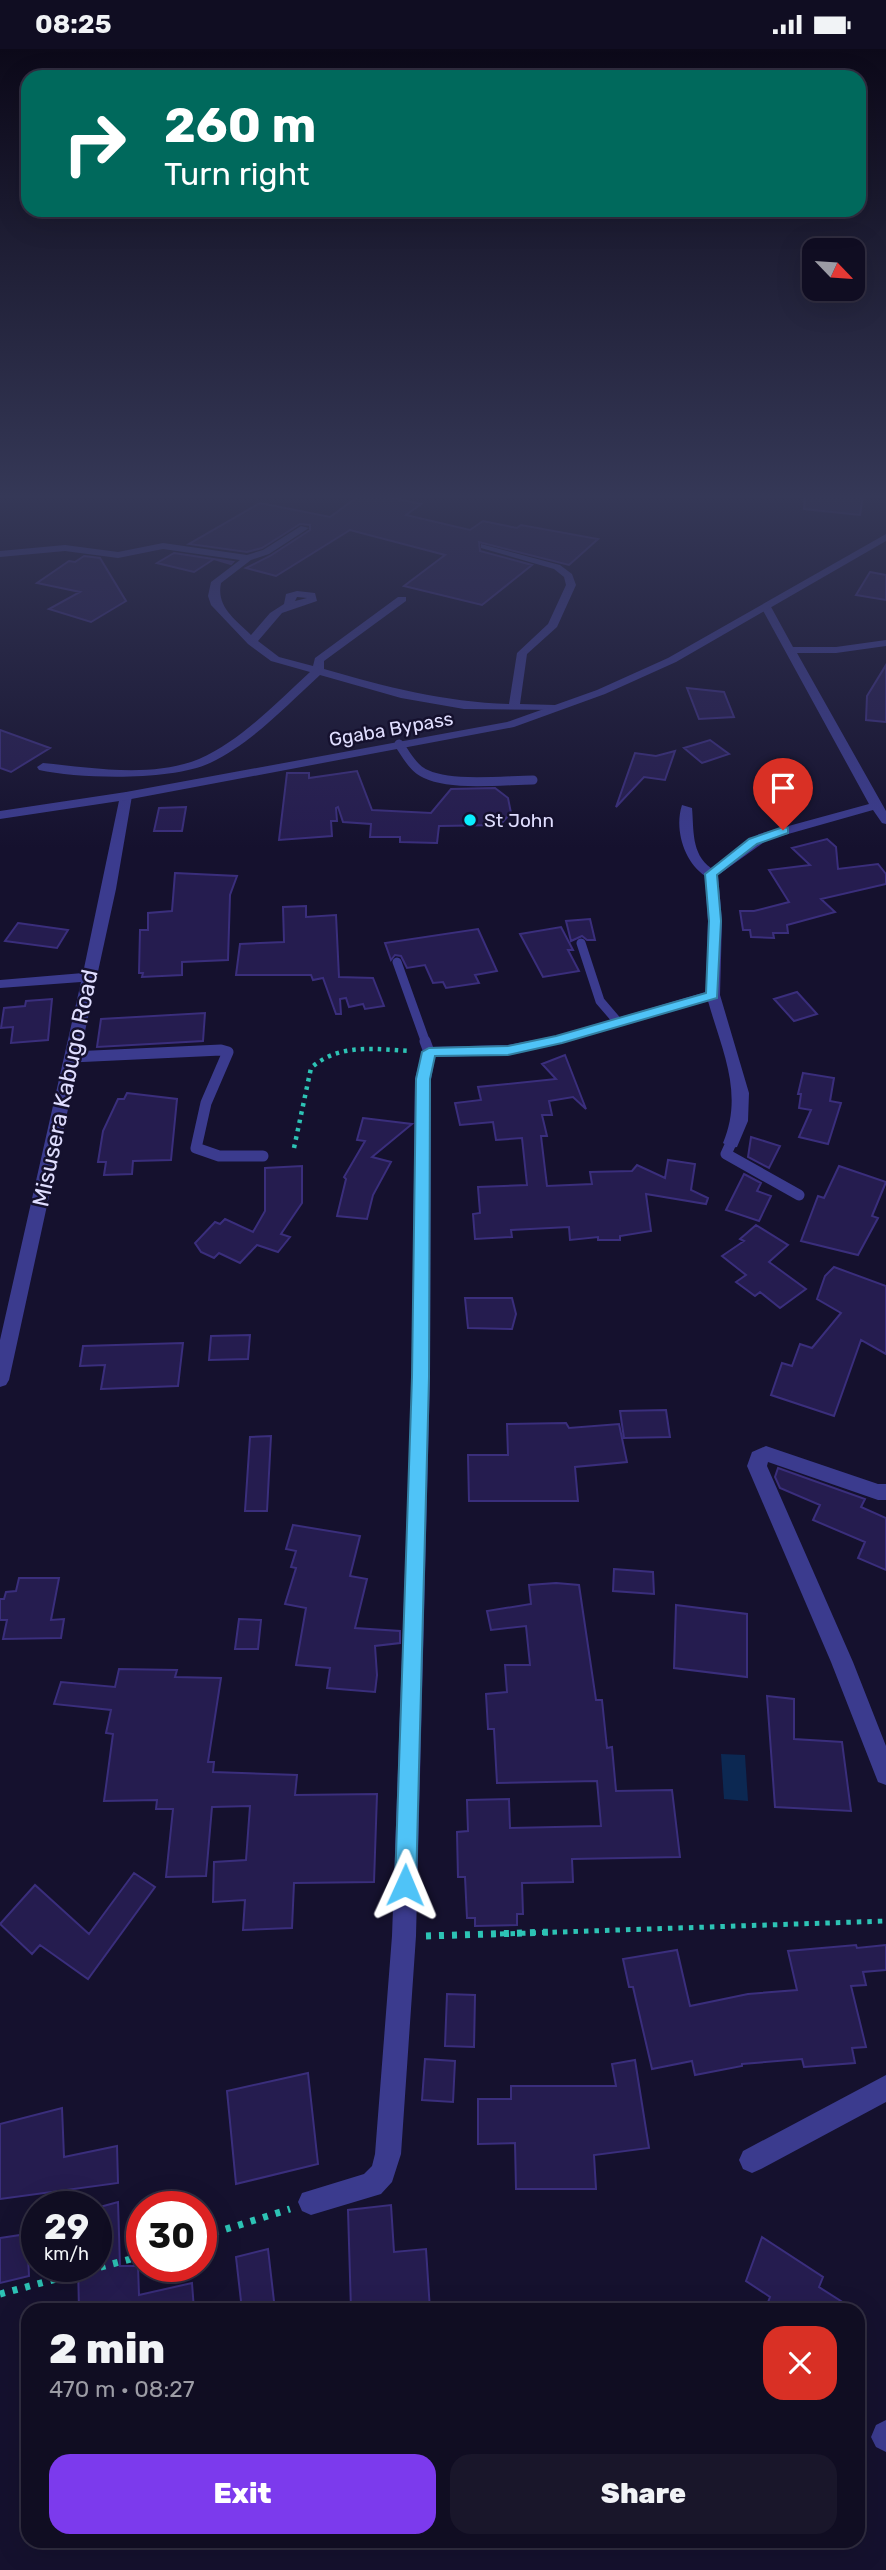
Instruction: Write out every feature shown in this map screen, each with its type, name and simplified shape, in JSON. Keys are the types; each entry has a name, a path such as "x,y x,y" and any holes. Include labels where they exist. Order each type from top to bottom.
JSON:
{"street":[{"path":"224,613 252,642 275,659 401,695 464,706 555,708"},
{"path":"252,642 267,622 279,613"},
{"path":"43,767 153,771 180,768 205,761 269,714 318,671 319,660 383,613"},
{"path":"514,708 522,653 553,625 559,613"},
{"name":"Ggaba Bypass","path":"0,815 126,796 510,725 601,692 672,660 756,613"},
{"path":"769,613 886,820"},
{"path":"237,625 267,622"},
{"path":"792,650 836,650 886,643"},
{"name":"Misusera Kabugo Road","path":"0,1380 109,889 126,796"},
{"path":"711,874 763,837 876,806"},
{"path":"686,808 691,859 711,874"},
{"path":"711,874 715,921 713,995 742,1100 740,1121 731,1143"},
{"path":"0,984 88,977"},
{"path":"311,2202 372,2185 383,2173 388,2154 404,1936 421,1377 423,1079 429,1052 508,1051 557,1040 713,995"},
{"path":"886,1492 878,1492 765,1454 759,1458 758,1466 842,1662 886,1774"},
{"path":"752,2160 886,2088"}],"lane":[{"path":"399,744 413,765 425,773 446,778 533,780"},
{"path":"581,943 600,1000 618,1022"},
{"path":"397,962 429,1052"},
{"path":"72,1057 222,1050 228,1052 206,1103 196,1148 204,1154 216,1156 263,1156"},
{"path":"731,1143 726,1154 799,1195"}],"path":[{"path":"293,1148 311,1068 318,1059 335,1051 429,1052"},
{"path":"404,1936 886,1921"},
{"path":"217,2232 311,2202"},
{"path":"0,2294 126,2260"}],"water":[{"path":"721,1754 745,1755 748,1801 724,1799"}],"building":[{"path":"61,613 107,613 91,622"},
{"path":"886,665 886,722 866,720 867,696"},
{"path":"687,688 724,692 734,717 699,719"},
{"path":"0,730 50,748 11,772 0,768"},
{"path":"710,740 729,754 702,763 684,748"},
{"path":"675,751 665,780 644,777 616,807 635,753 656,756"},
{"path":"357,771 372,810 431,813 451,789 495,788 508,798 511,813 500,825 439,826 437,843 400,842 400,837 370,837 371,824 343,822 338,807 337,821 331,821 332,836 279,840 287,773 309,773 309,778"},
{"path":"186,807 182,831 154,831 159,808"},
{"path":"827,839 836,847 838,869 878,864 886,874 886,884 821,899 835,912 787,925 788,933 773,933 774,938 751,937 750,930 743,930 740,911 754,911 789,902 769,870 810,865 792,848"},
{"path":"175,873 237,876 230,895 228,960 182,962 182,975 142,977 143,973 139,973 140,930 148,930 148,913 172,911"},
{"path":"306,906 306,917 336,915 339,977 373,978 384,1006 365,1009 363,1004 349,1007 346,998 340,999 341,1014 336,1014 323,978 313,980 311,975 236,975 240,944 284,942 283,907"},
{"path":"590,919 595,940 587,940 582,936 571,941 566,921"},
{"path":"18,923 68,930 57,948 5,941"},
{"path":"561,927 573,950 568,950 579,971 543,977 520,934"},
{"path":"478,929 497,971 475,975 479,983 446,988 443,982 433,983 425,965 407,968 401,956 395,955 391,960 385,943"},
{"path":"797,992 817,1014 794,1021 774,999"},
{"path":"52,999 48,1040 11,1043 13,1027 1,1028 4,1008 25,1006 26,1001"},
{"path":"205,1013 203,1041 97,1047 101,1019"},
{"path":"565,1055 586,1109 573,1097 549,1101 552,1115 542,1115 547,1136 541,1136 547,1186 592,1184 590,1172 632,1171 637,1165 665,1178 668,1160 695,1164 691,1190 708,1198 706,1204 646,1194 651,1231 620,1236 620,1240 598,1240 598,1237 570,1240 569,1227 511,1230 512,1237 475,1239 473,1214 480,1213 478,1187 527,1185 522,1138 496,1140 493,1122 460,1125 455,1103 481,1100 478,1087 556,1079 542,1064"},
{"path":"803,1073 834,1078 830,1101 841,1103 828,1144 799,1137 811,1110 799,1108 801,1094 798,1094"},
{"path":"127,1093 177,1099 171,1160 133,1161 132,1174 104,1175 106,1162 98,1162 103,1131 118,1099 124,1099"},
{"path":"363,1118 412,1124 372,1157 391,1162 373,1195 367,1219 337,1216 346,1179 344,1177 365,1141 357,1140"},
{"path":"751,1137 780,1146 769,1168 748,1157"},
{"path":"302,1166 302,1203 281,1234 290,1237 278,1252 257,1245 240,1263 219,1253 214,1258 201,1252 195,1243 215,1222 220,1224 225,1219 253,1232 265,1211 265,1168"},
{"path":"839,1166 886,1182 872,1216 878,1218 858,1255 801,1241 818,1196 824,1198"},
{"path":"744,1174 761,1183 757,1191 771,1196 759,1221 726,1210"},
{"path":"756,1225 788,1245 769,1262 806,1289 780,1308 760,1292 755,1296 736,1282 746,1275 722,1256 744,1241 740,1239"},
{"path":"834,1267 886,1286 886,1354 861,1340 834,1416 771,1395 782,1363 792,1366 800,1344 812,1348 841,1313 817,1299 825,1276"},
{"path":"465,1298 512,1298 516,1314 512,1329 468,1328"},
{"path":"250,1335 248,1359 209,1360 211,1336"},
{"path":"183,1343 178,1386 101,1389 105,1365 80,1366 83,1346"},
{"path":"666,1410 670,1437 624,1438 620,1411"},
{"path":"566,1423 569,1428 619,1424 627,1462 575,1467 578,1501 469,1501 468,1455 508,1455 507,1424"},
{"path":"271,1436 267,1511 245,1511 250,1437"},
{"path":"778,1468 865,1499 861,1507 886,1518 886,1570 858,1558 865,1542 813,1520 820,1505 780,1488 775,1477"},
{"path":"293,1525 360,1536 350,1576 367,1579 355,1628 400,1631 400,1643 375,1646 375,1692 327,1688 330,1668 296,1665 306,1608 285,1604 296,1568 291,1567 296,1551 286,1549"},
{"path":"614,1569 653,1572 654,1594 613,1591"},
{"path":"19,1578 59,1578 51,1620 64,1619 61,1638 3,1639 7,1620 0,1620 0,1599 4,1599 6,1592 16,1591"},
{"path":"529,1585 579,1585 596,1700 602,1700 607,1748 612,1747 616,1791 672,1790 680,1857 572,1859 573,1882 522,1883 523,1914 517,1914 517,1925 475,1926 475,1918 467,1918 465,1877 458,1877 457,1832 468,1831 467,1800 509,1799 510,1828 601,1826 597,1781 497,1783 494,1729 488,1729 486,1694 507,1692 505,1665 530,1665 526,1626 491,1630 487,1611 531,1604"},
{"path":"676,1605 747,1614 747,1677 674,1668"},
{"path":"239,1619 261,1620 258,1649 235,1649"},
{"path":"119,1669 177,1670 175,1677 221,1678 208,1762 214,1762 213,1772 297,1775 295,1795 377,1794 374,1882 294,1883 292,1928 243,1930 245,1900 213,1902 214,1862 246,1860 250,1806 212,1807 206,1876 166,1877 173,1809 156,1809 157,1800 104,1801 113,1734 106,1733 111,1710 54,1704 61,1682 115,1687"},
{"path":"767,1696 794,1699 794,1739 842,1742 851,1811 775,1807"},
{"path":"134,1873 155,1887 88,1979 40,1945 32,1954 0,1924 35,1885 89,1934"},
{"path":"856,1945 857,1948 886,1945 886,1970 863,1972 866,1985 851,1986 866,2047 852,2048 855,2063 804,2067 802,2059 742,2064 695,2075 692,2061 652,2069 633,1987 629,1987 623,1959 677,1950 690,2006 748,1994 797,1990 788,1951"},
{"path":"447,1994 475,1995 474,2047 445,2046"},
{"path":"425,2059 455,2061 453,2102 422,2100"},
{"path":"635,2060 649,2148 594,2155 596,2189 516,2189 515,2143 478,2144 478,2099 511,2099 511,2086 616,2086 612,2064"},
{"path":"308,2073 318,2164 236,2184 227,2091"},
{"path":"62,2108 64,2157 117,2146 118,2183 59,2191 21,2191 21,2196 0,2199 0,2124"},
{"path":"118,2202 120,2266 126,2266 126,2282 139,2282 139,2295 192,2283 193,2303 79,2303 78,2282 112,2282 112,2204"},
{"path":"391,2205 394,2252 426,2249 430,2303 351,2303 348,2210"},
{"path":"21,2235 21,2278 0,2283 0,2238"},
{"path":"762,2237 823,2277 819,2287 844,2303 768,2303 770,2297 746,2281"},
{"path":"268,2249 274,2303 241,2303 236,2257"}],"place":[{"name":"St John","path":"470,820"}],"route":[{"path":"405,1885 421,1377 423,1079 429,1052 508,1051 557,1040 713,995 715,921 711,874 753,842 783,830"}]}
